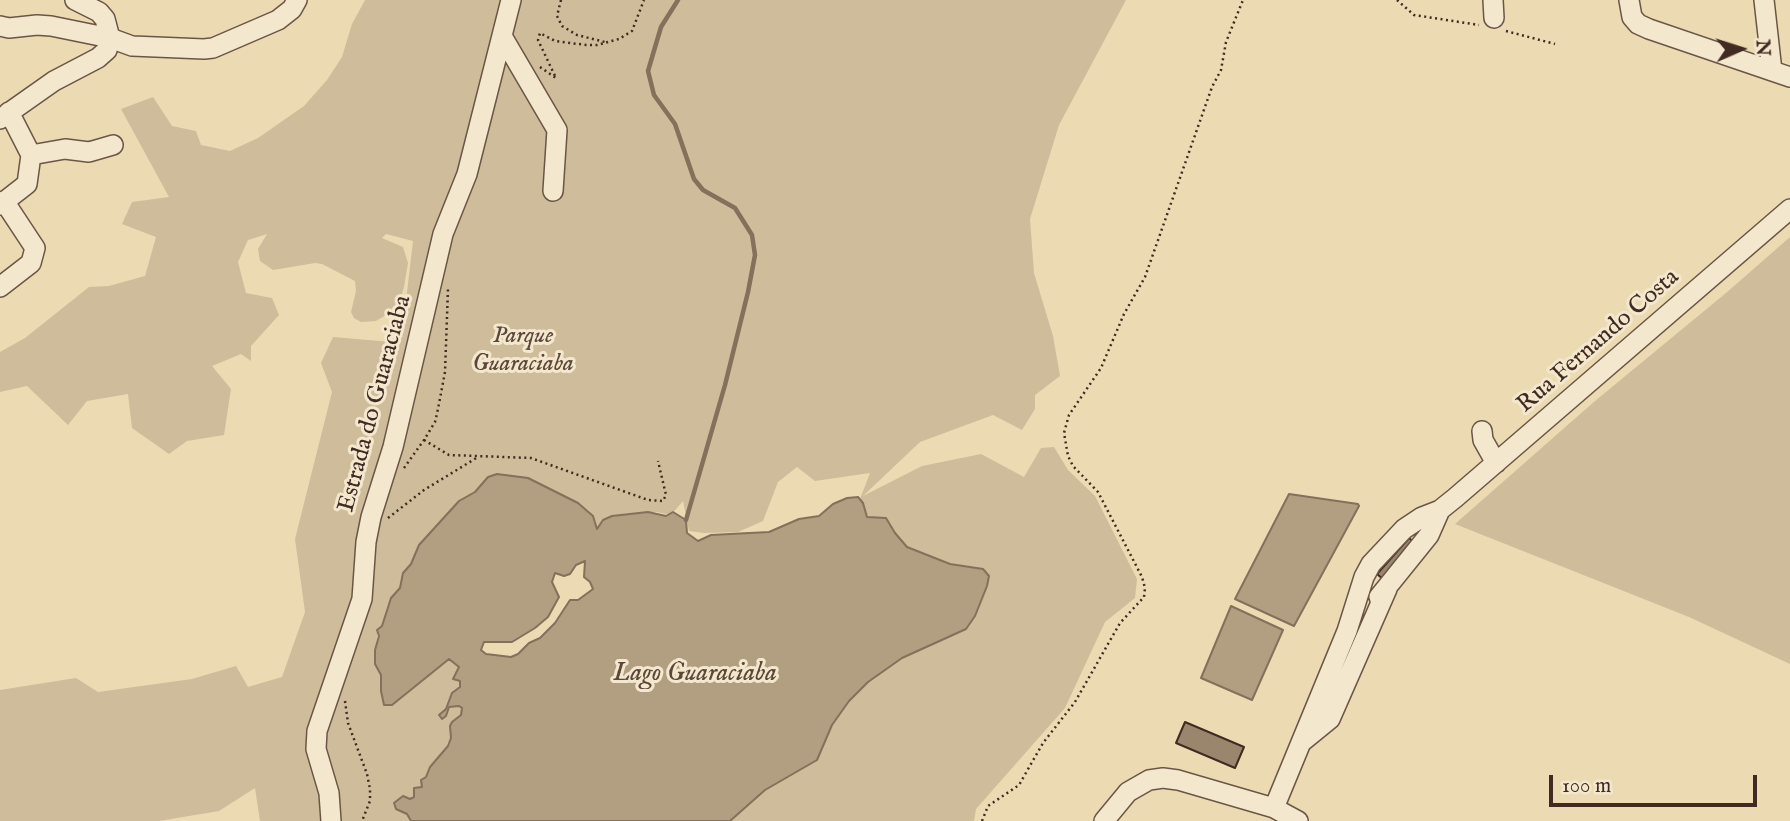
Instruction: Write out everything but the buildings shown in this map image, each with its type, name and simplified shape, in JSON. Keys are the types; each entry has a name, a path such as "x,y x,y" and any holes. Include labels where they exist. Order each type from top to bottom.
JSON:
{"street":[{"path":"0,287 31,263 35,248 2,203 27,184 31,155 4,116 70,71 107,50 110,38 105,19 99,12 75,0"},
{"path":"0,26 51,26 110,38 132,46 204,50 278,20 292,9 297,0"},
{"name":"Estrada do Guaraciaba","path":"331,821 328,788 316,749 317,731 362,599 366,542 371,517 400,419 443,234 467,174 511,0"},
{"path":"1629,0 1632,17 1638,24 1781,74"},
{"path":"1764,0 1781,74"},
{"path":"502,36 557,130 553,191"},
{"path":"31,155 65,149 89,152 113,145"},
{"name":"Rua Fernando Costa","path":"1440,510 1790,209"},
{"path":"1482,431 1483,440 1496,463"},
{"path":"1347,631 1387,589 1429,535 1440,510"},
{"path":"1274,808 1347,631 1371,564 1404,529 1422,517 1440,510"},
{"path":"1302,742 1330,719 1387,589"},
{"path":"1104,821 1128,792 1149,780 1163,778 1274,808 1298,821"}],"path":[{"path":"561,0 557,16 562,26 577,35 608,42"},
{"path":"518,62 531,61 556,78 538,40 540,33 555,41 586,46 608,42 632,31 644,0"},
{"path":"982,821 988,806 1019,785 1042,743 1075,702 1120,624 1144,597 1142,577 1098,492 1073,466 1068,456 1064,433 1069,415 1101,368 1124,314 1145,276 1212,87 1221,70 1226,42 1243,0"},
{"path":"1397,0 1414,15 1493,18 1555,44"},
{"path":"425,440 449,455 531,458 648,500 663,501 666,495 658,461"},
{"path":"382,523 445,476 481,456"},
{"path":"345,690 348,723 370,789 370,801 362,821"}],"green space":[{"name":"Parque Guaraciaba","path":"365,0 1126,0 1059,125 1030,219 1034,273 1053,336 1060,376 1035,395 1035,409 1022,430 993,415 920,442 863,496 922,466 981,454 1024,477 1041,448 1054,447 1068,470 1095,496 1137,579 1135,598 1105,622 1065,708 976,809 974,821 730,821 765,790 817,760 832,725 849,701 868,682 902,658 966,629 980,602 983,569 950,564 926,556 907,547 890,523 882,517 870,518 865,514 860,499 870,473 815,481 797,467 778,482 763,521 738,532 689,531 683,501 671,515 657,512 622,514 597,530 596,522 589,511 578,503 518,476 497,474 488,477 475,492 459,501 417,548 411,564 403,573 400,588 387,607 375,650 381,675 382,699 389,706 449,659 459,667 455,674 461,683 460,687 452,694 446,709 441,712 456,705 462,708 461,715 450,726 450,743 430,767 422,787 414,792 414,797 410,799 403,796 393,805 407,814 411,821 260,821 255,788 219,811 159,821 0,821 0,690 76,678 98,692 192,679 236,666 248,687 282,677 305,612 295,539 332,392 321,363 333,337 391,342 406,301 413,241 386,234 382,238 403,247 408,263 404,287 400,300 386,315 376,321 361,322 354,318 351,312 356,291 355,281 315,263 273,270 260,261 258,249 267,234 248,240 238,262 246,293 272,298 279,315 251,346 251,361 241,354 212,366 231,389 224,435 187,441 169,454 132,428 128,394 87,401 68,425 27,386 0,392 0,352 25,338 89,287 109,286 145,276 156,237 122,224 132,202 169,197 121,109 153,97 172,126 196,131 201,145 230,151 258,138 304,106 327,80 342,57 352,24"},
{"path":"1790,237 1790,664 1689,617 1455,524 1595,401"}],"water":[{"name":"Lago Guaraciaba","path":"497,474 528,478 578,503 593,516 597,529 603,520 612,516 648,512 666,516 673,512 686,520 687,533 698,541 711,535 769,532 799,519 819,516 833,504 858,497 867,517 886,518 907,547 950,564 983,569 989,576 987,586 975,616 966,629 902,658 868,682 849,701 832,725 817,760 765,790 730,821 411,821 407,814 396,809 394,803 403,796 410,799 414,797 414,788 422,787 421,780 448,746 451,738 450,726 461,715 462,708 449,707 446,716 442,719 439,715 446,709 452,693 460,687 460,681 453,679 459,667 449,659 392,705 384,705 381,675 375,664 379,636 377,630 382,626 391,598 400,588 403,573 411,564 419,545 459,501 475,492 488,477","holes":["585,561 584,577 593,589 578,600 570,600 555,623 518,654 511,657 486,654 481,650 484,642 512,642 548,617 559,597 552,582 555,573 564,576 570,574 576,565"]},
{"path":"1289,494 1359,506 1294,626 1235,599"},
{"path":"1231,606 1283,630 1252,700 1201,678"}],"waterway":[{"path":"678,0 661,27 648,71 654,95 675,124 694,179 703,190 735,208 752,235 755,255 725,385 686,520"}]}
